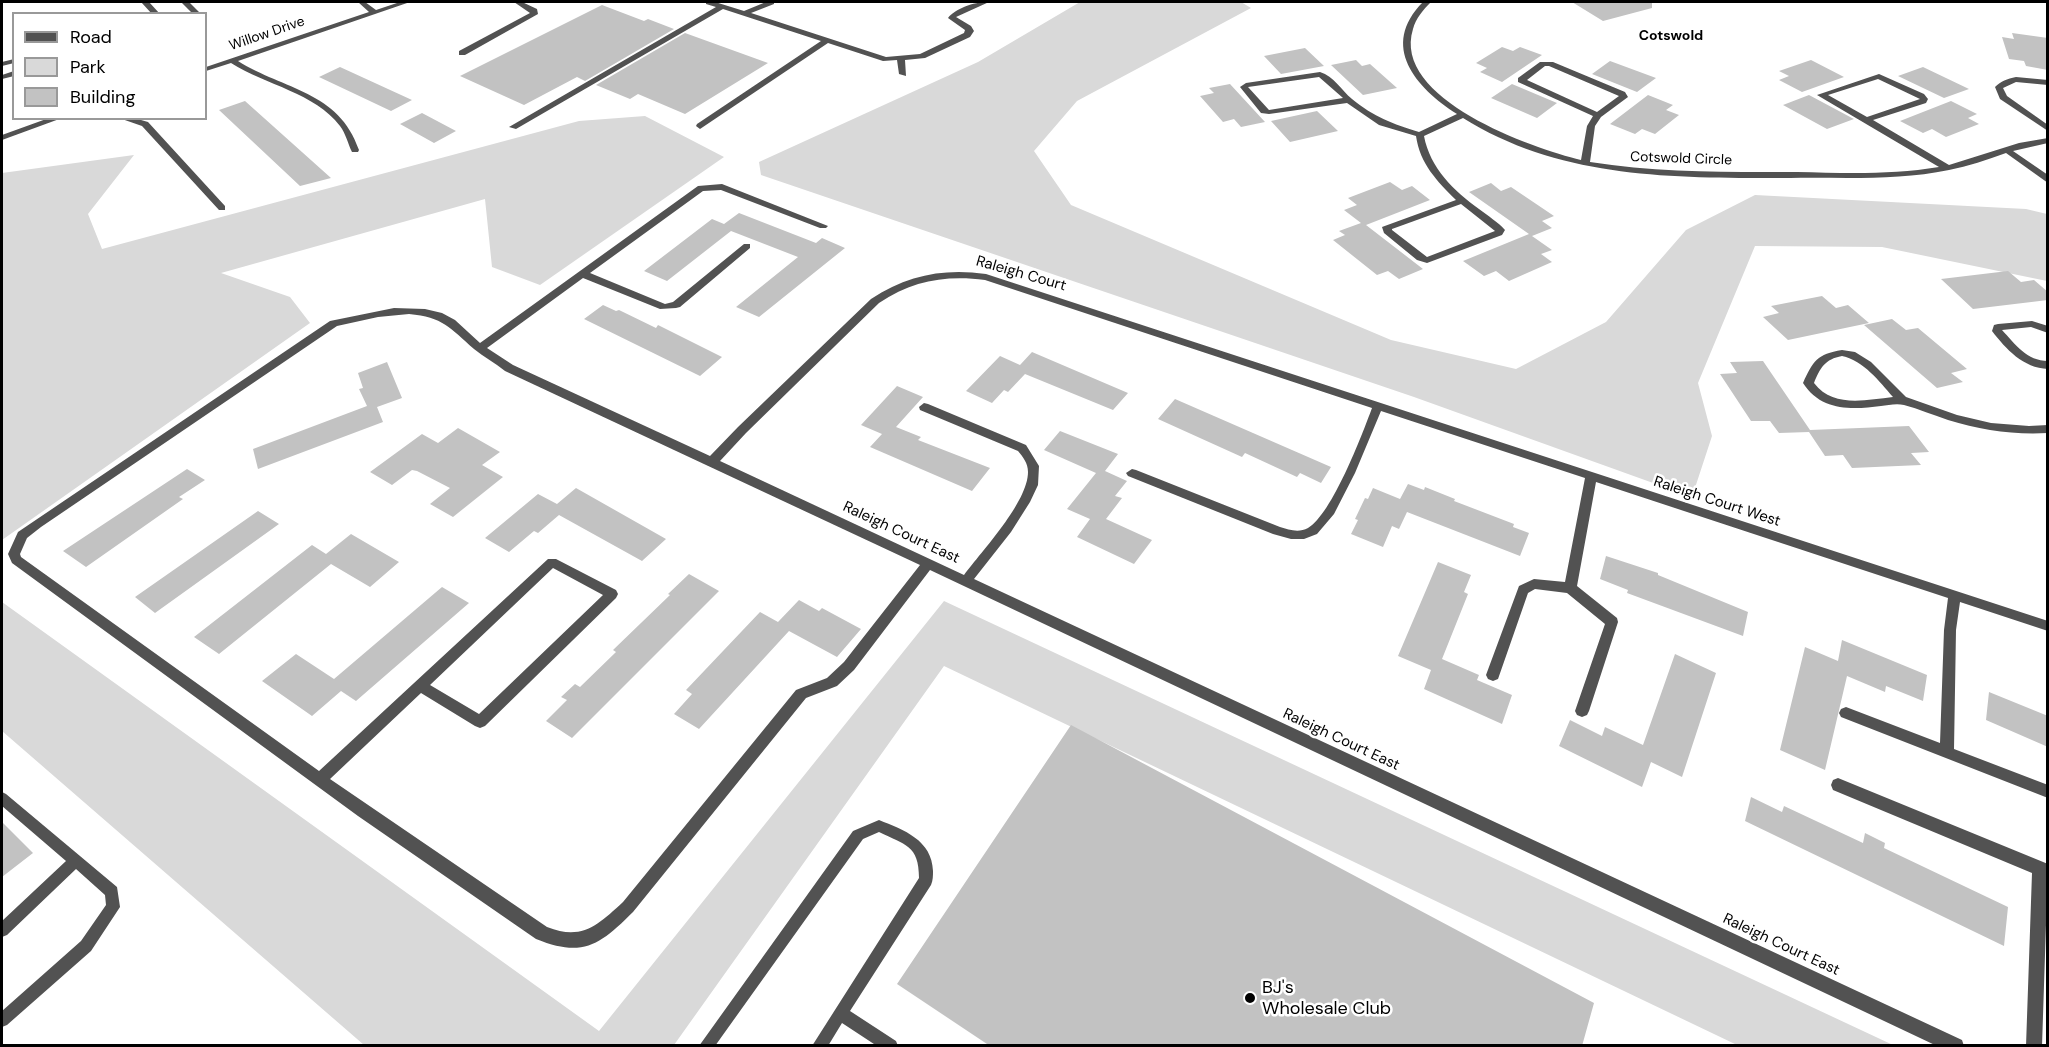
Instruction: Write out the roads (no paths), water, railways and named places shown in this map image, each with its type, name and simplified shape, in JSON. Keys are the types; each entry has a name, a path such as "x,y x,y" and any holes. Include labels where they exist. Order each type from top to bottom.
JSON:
{"street":[{"path":"361,2 374,12"},
{"name":"Willow Drive","path":"207,69 406,2"},
{"path":"462,53 534,14 534,11 517,2"},
{"path":"709,2 886,60 922,56 967,35 970,31 968,28 952,18 954,15 985,2"},
{"path":"745,13 771,2"},
{"name":"Cotswold Circle","path":"1427,2 1410,21 1406,34 1407,54 1412,66 1427,86 1444,103 1515,142 1586,164 1630,172 1680,176 1885,175 1948,168 2048,140"},
{"path":"513,127 722,6"},
{"path":"700,126 826,40"},
{"path":"901,59 903,74"},
{"path":"232,60 247,72 301,95 331,113 349,132 355,150"},
{"path":"1586,164 1591,126 1598,115 1624,97 1622,94 1550,64 1544,64 1521,80 1523,83 1598,115"},
{"path":"1349,100 1269,112 1264,111 1244,87 1320,74 1325,76 1349,100 1382,123 1420,135 1463,115"},
{"path":"1866,120 1924,99 1879,76 1821,95 1948,168"},
{"path":"2048,82 2013,80 2003,82 1999,87 2003,97 2048,129"},
{"path":"2,138 52,120"},
{"path":"130,120 145,124 222,208"},
{"path":"1420,135 1426,162 1434,174 1462,201 1497,227 1500,230 1499,233 1427,260 1420,258 1387,231 1387,227 1462,201"},
{"path":"2007,150 2048,180"},
{"path":"480,348 585,275 694,192 708,187 722,186 823,226"},
{"path":"585,275 664,307 676,305 747,246"},
{"name":"Raleigh Court","path":"712,462 875,301 897,286 938,274 967,274 986,277 1378,405"},
{"name":"Raleigh Court East","path":"321,778 16,560 14,554 22,535 334,323 369,314 418,311 437,315 451,322 480,348 509,368 1956,1046"},
{"path":"2048,330 2032,324 1998,327 1997,331 2028,362 2040,366 2048,365"},
{"path":"1902,400 1867,364 1850,354 1827,355 1820,359 1808,383 1820,398 1831,402 1902,400 1959,420 1988,427 2017,430 2048,429"},
{"path":"1132,473 1277,531 1300,536 1317,529 1327,515 1368,435 1378,405"},
{"name":"Raleigh Court West","path":"1378,405 2048,626"},
{"path":"924,407 1022,448 1031,460 1034,471 1032,485 1022,506 965,582"},
{"path":"1570,588 1591,476"},
{"path":"420,686 480,722 612,594 552,562 321,778 363,811 542,933 558,940 586,939 601,933 628,907 801,694 832,682 849,666 928,564"},
{"path":"1494,675 1523,590 1533,584 1570,588 1612,622 1582,711"},
{"path":"1947,752 1950,630 1954,596"},
{"path":"1845,713 2048,792"},
{"path":"1838,785 2044,870 2034,1046"}],"lane":[{"path":"2,798 112,892 113,907 86,946 4,1015"},
{"path":"706,1046 858,835 879,826 914,843 926,860 926,880 819,1046"},
{"path":"2,930 75,861"},
{"path":"840,1013 891,1046"}],"place":[{"name":"BJ's Wholesale Club","path":"1250,998"}],"district":[{"name":"Cotswold","path":"1671,36"}]}
